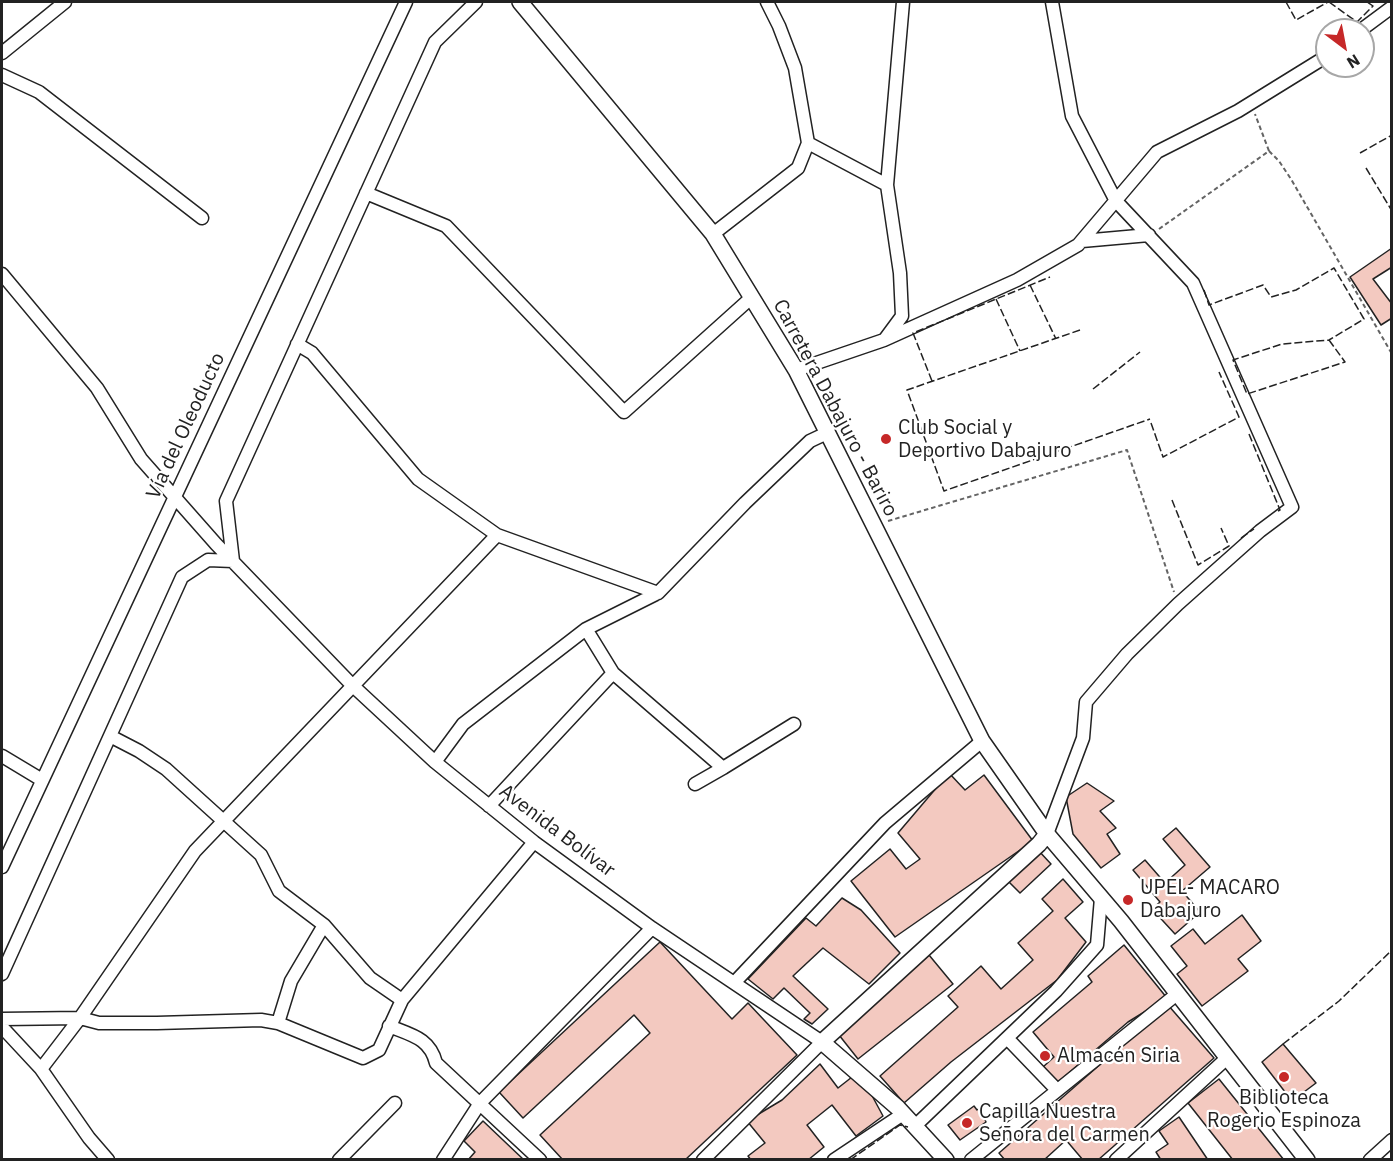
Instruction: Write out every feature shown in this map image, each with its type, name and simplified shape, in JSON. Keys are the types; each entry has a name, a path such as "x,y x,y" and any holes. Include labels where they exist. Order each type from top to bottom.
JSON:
{"street":[{"path":"2,52 64,2"},
{"name":"Vía del Oleoducto","path":"2,867 406,2"},
{"path":"2,975 182,577 208,560 233,561 226,501 435,42 476,2"},
{"name":"Carretera Dabajuro - Bariro","path":"520,2 713,234 796,370 982,741 1047,834 1101,898 1307,1160"},
{"path":"713,234 798,168 808,143 795,68 767,2"},
{"path":"884,340 902,316 900,273 887,185 903,2"},
{"path":"703,1160 822,1042 1039,844 1047,834 1083,738 1086,702 1127,654 1178,604 1260,531 1292,507 1193,283 1116,201 1072,116 1052,2"},
{"path":"1375,20 1392,7"},
{"path":"796,370 884,340 1017,280 1082,241 1157,152 1251,103 1315,63"},
{"path":"2,75 39,92 202,218"},
{"path":"808,143 887,185"},
{"path":"366,193 446,226 624,412 752,297"},
{"path":"1082,241 1149,235"},
{"name":"Avenida Bolívar","path":"2,274 97,388 141,459 233,561 352,685 435,762 534,842 652,928 822,1042 903,1114 945,1159"},
{"path":"297,345 312,353 418,479 497,535 658,593"},
{"path":"435,762 463,724 586,629 658,593 810,441 827,433"},
{"path":"41,1069 80,1018 195,851 497,535"},
{"path":"586,629 614,673 723,768"},
{"path":"489,806 614,673"},
{"path":"695,784 794,724"},
{"path":"110,736 139,751 166,769 261,855 279,891 324,925 370,978 402,1000"},
{"path":"734,982 885,823 982,741"},
{"path":"2,756 42,780"},
{"path":"2,1019 80,1018 99,1023 261,1020 278,1023 363,1058 379,1050 402,1000 534,842"},
{"path":"915,1126 1056,991 1097,945 1101,898"},
{"path":"278,1023 291,981 324,925"},
{"path":"443,1160 480,1103 652,928"},
{"path":"971,1160 1177,994"},
{"path":"2,1026 41,1069 89,1138 108,1160"},
{"path":"389,1026 419,1038 433,1050 436,1063 540,1160"},
{"path":"1007,1038 1057,1090"},
{"path":"1116,1160 1227,1058"},
{"path":"339,1160 395,1103"},
{"path":"834,1160 903,1114"},
{"path":"1370,1160 1392,1140"}],"path":[{"path":"1251,103 1269,151 1291,179 1346,279 1392,354"},
{"path":"1149,235 1269,151"},
{"path":"874,525 1127,450 1178,604"}],"building":[{"path":"1392,248 1392,267 1373,279 1392,304 1392,318 1381,325 1350,277"},
{"path":"949,773 965,790 984,775 1033,841 895,937 851,881 890,849 906,869 920,859 898,833"},
{"path":"1087,783 1114,801 1100,811 1116,828 1107,834 1120,854 1101,868 1073,834 1066,797"},
{"path":"1176,828 1210,867 1182,891 1200,912 1175,934 1152,909 1160,902 1133,870 1145,860 1165,883 1185,865 1163,839"},
{"path":"1038,850 1051,864 1020,893 1007,880"},
{"path":"1063,879 1083,902 1065,918 1086,942 1057,980 951,1062 904,1103 880,1076 958,1007 948,996 981,966 1001,989 1033,960 1018,943 1053,911 1042,899"},
{"path":"842,898 861,910 900,953 869,984 823,948 793,976 828,1009 812,1024 804,1019 810,1013 784,988 773,999 748,979 806,918 816,926"},
{"path":"1242,915 1261,941 1238,959 1248,971 1202,1006 1177,974 1187,966 1171,946 1193,929 1205,944"},
{"path":"660,942 732,1019 748,1003 797,1055 685,1160 563,1160 540,1135 650,1033 634,1015 523,1118 499,1092"},
{"path":"1124,945 1167,998 1128,1022 1057,1083 1043,1067 1054,1057 1033,1032 1092,982 1088,976"},
{"path":"929,955 953,984 858,1059 839,1035"},
{"path":"1168,1005 1214,1058 1098,1160 1083,1160 1066,1140 1044,1160 1005,1160 999,1153"},
{"path":"1283,1044 1316,1083 1292,1101 1262,1062"},
{"path":"820,1064 838,1088 852,1077 863,1079 883,1116 856,1136 832,1105 807,1125 824,1147 808,1160 751,1160 748,1156 765,1143 747,1121 782,1100"},
{"path":"1219,1079 1284,1160 1233,1160 1188,1103"},
{"name":"Capilla Nuestra Señora del Carmen","path":"974,1106 977,1110 980,1108 986,1122 960,1140 948,1125"},
{"path":"1179,1117 1208,1160 1161,1160 1156,1152 1168,1144 1159,1131"},
{"path":"483,1121 524,1160 468,1160 475,1152 464,1141"}],"fence":[{"path":"1286,2 1296,20 1328,2"},
{"path":"1329,2 1357,22 1373,6 1367,2"},
{"path":"1360,153 1392,135"},
{"path":"1366,168 1392,211"},
{"path":"1204,290 1209,305 1263,285 1271,297 1296,290 1334,268 1364,319 1329,340"},
{"path":"932,381 913,333 1050,277"},
{"path":"1030,285 1056,339"},
{"path":"996,299 1020,351"},
{"path":"1080,330 907,390 944,491 1150,419"},
{"path":"1329,340 1345,362 1247,394 1233,360 1282,344 1329,340"},
{"path":"1093,389 1140,352"},
{"path":"1151,423 1163,457 1239,417 1219,372"},
{"path":"1249,434 1280,510 1278,511"},
{"path":"1172,500 1198,565 1229,546 1221,528"},
{"path":"1241,538 1254,529"},
{"path":"1283,1044 1339,1001 1392,950"},
{"path":"850,1160 900,1125 908,1127"}],"place":[{"name":"Club Social y Deportivo Dabajuro","path":"886,439"},
{"name":"UPEL- MACARO Dabajuro","path":"1128,900"},
{"name":"Almacén Siria","path":"1045,1056"},
{"name":"Biblioteca Rogerio Espinoza","path":"1284,1077"},
{"name":"Capilla Nuestra Señora del Carmen","path":"967,1123"}]}
